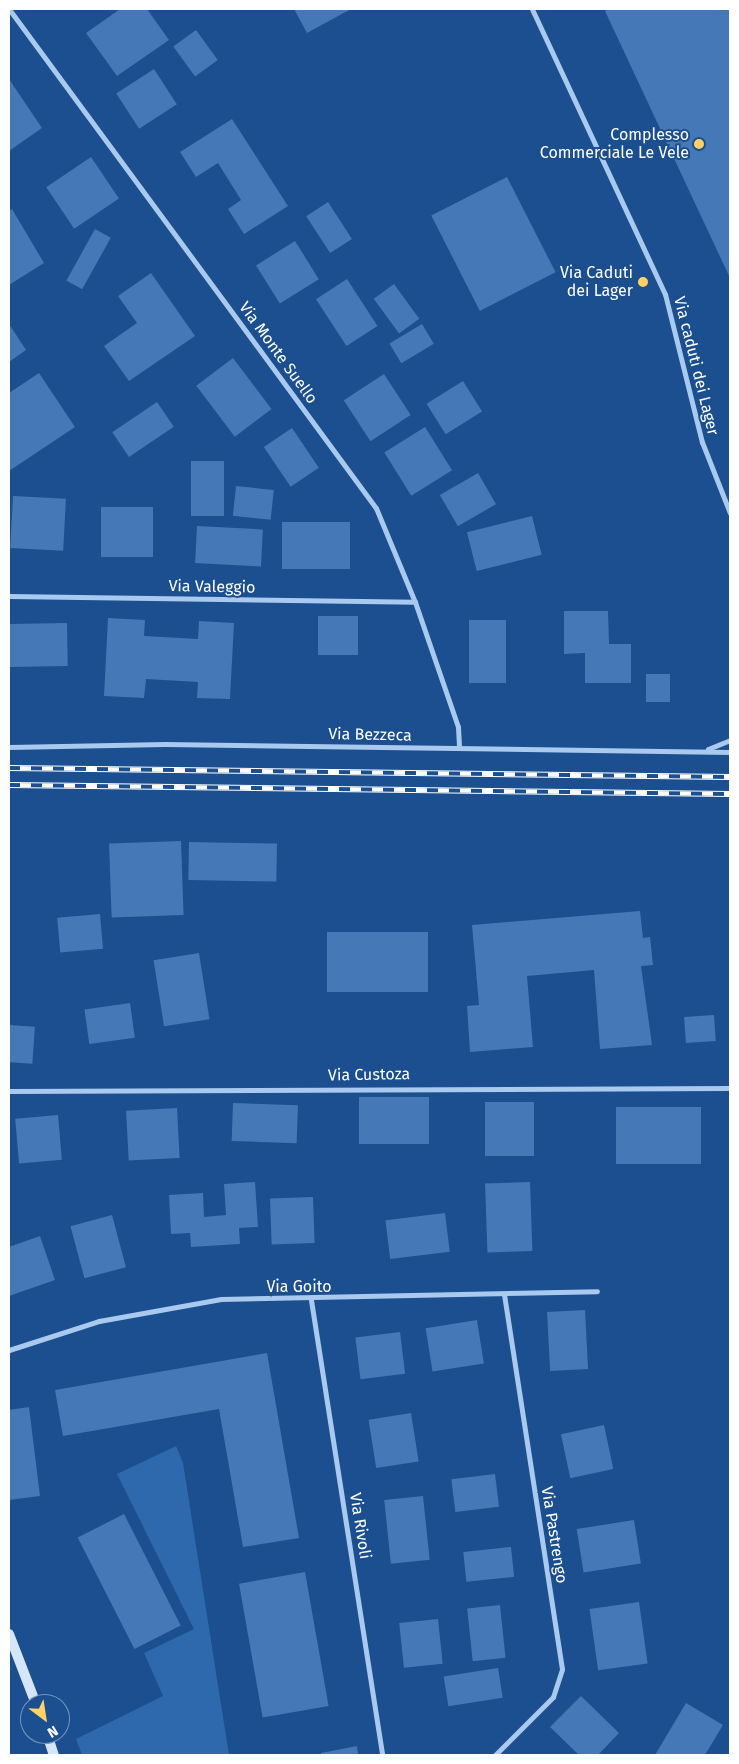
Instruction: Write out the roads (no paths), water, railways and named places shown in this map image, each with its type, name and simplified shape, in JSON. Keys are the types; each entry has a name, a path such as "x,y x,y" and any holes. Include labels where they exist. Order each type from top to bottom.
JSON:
{"street":[{"name":"Via Monte Suello","path":"9,9 376,508 415,602 458,727 459,748"},
{"name":"Via caduti dei Lager","path":"532,9 665,294 702,442 730,512"},
{"name":"Via Valeggio","path":"9,596 415,602"},
{"path":"708,749 730,740"},
{"name":"Via Bezzeca","path":"9,747 708,749 730,752"},
{"name":"Via Custoza","path":"9,1091 730,1088"},
{"name":"Via Goito","path":"9,1350 99,1320 221,1299 311,1300 597,1291"},
{"name":"Via Pastrengo","path":"495,1755 553,1697 562,1669 504,1294"},
{"name":"Via Rivoli","path":"311,1300 382,1755"},
{"path":"9,1634 32,1694"}],"railway":[{"path":"9,768 730,777"},
{"path":"9,785 730,794"}],"place":[{"name":"Complesso Commerciale Le Vele","path":"699,144"},
{"name":"Via Caduti dei Lager","path":"643,282"}]}
